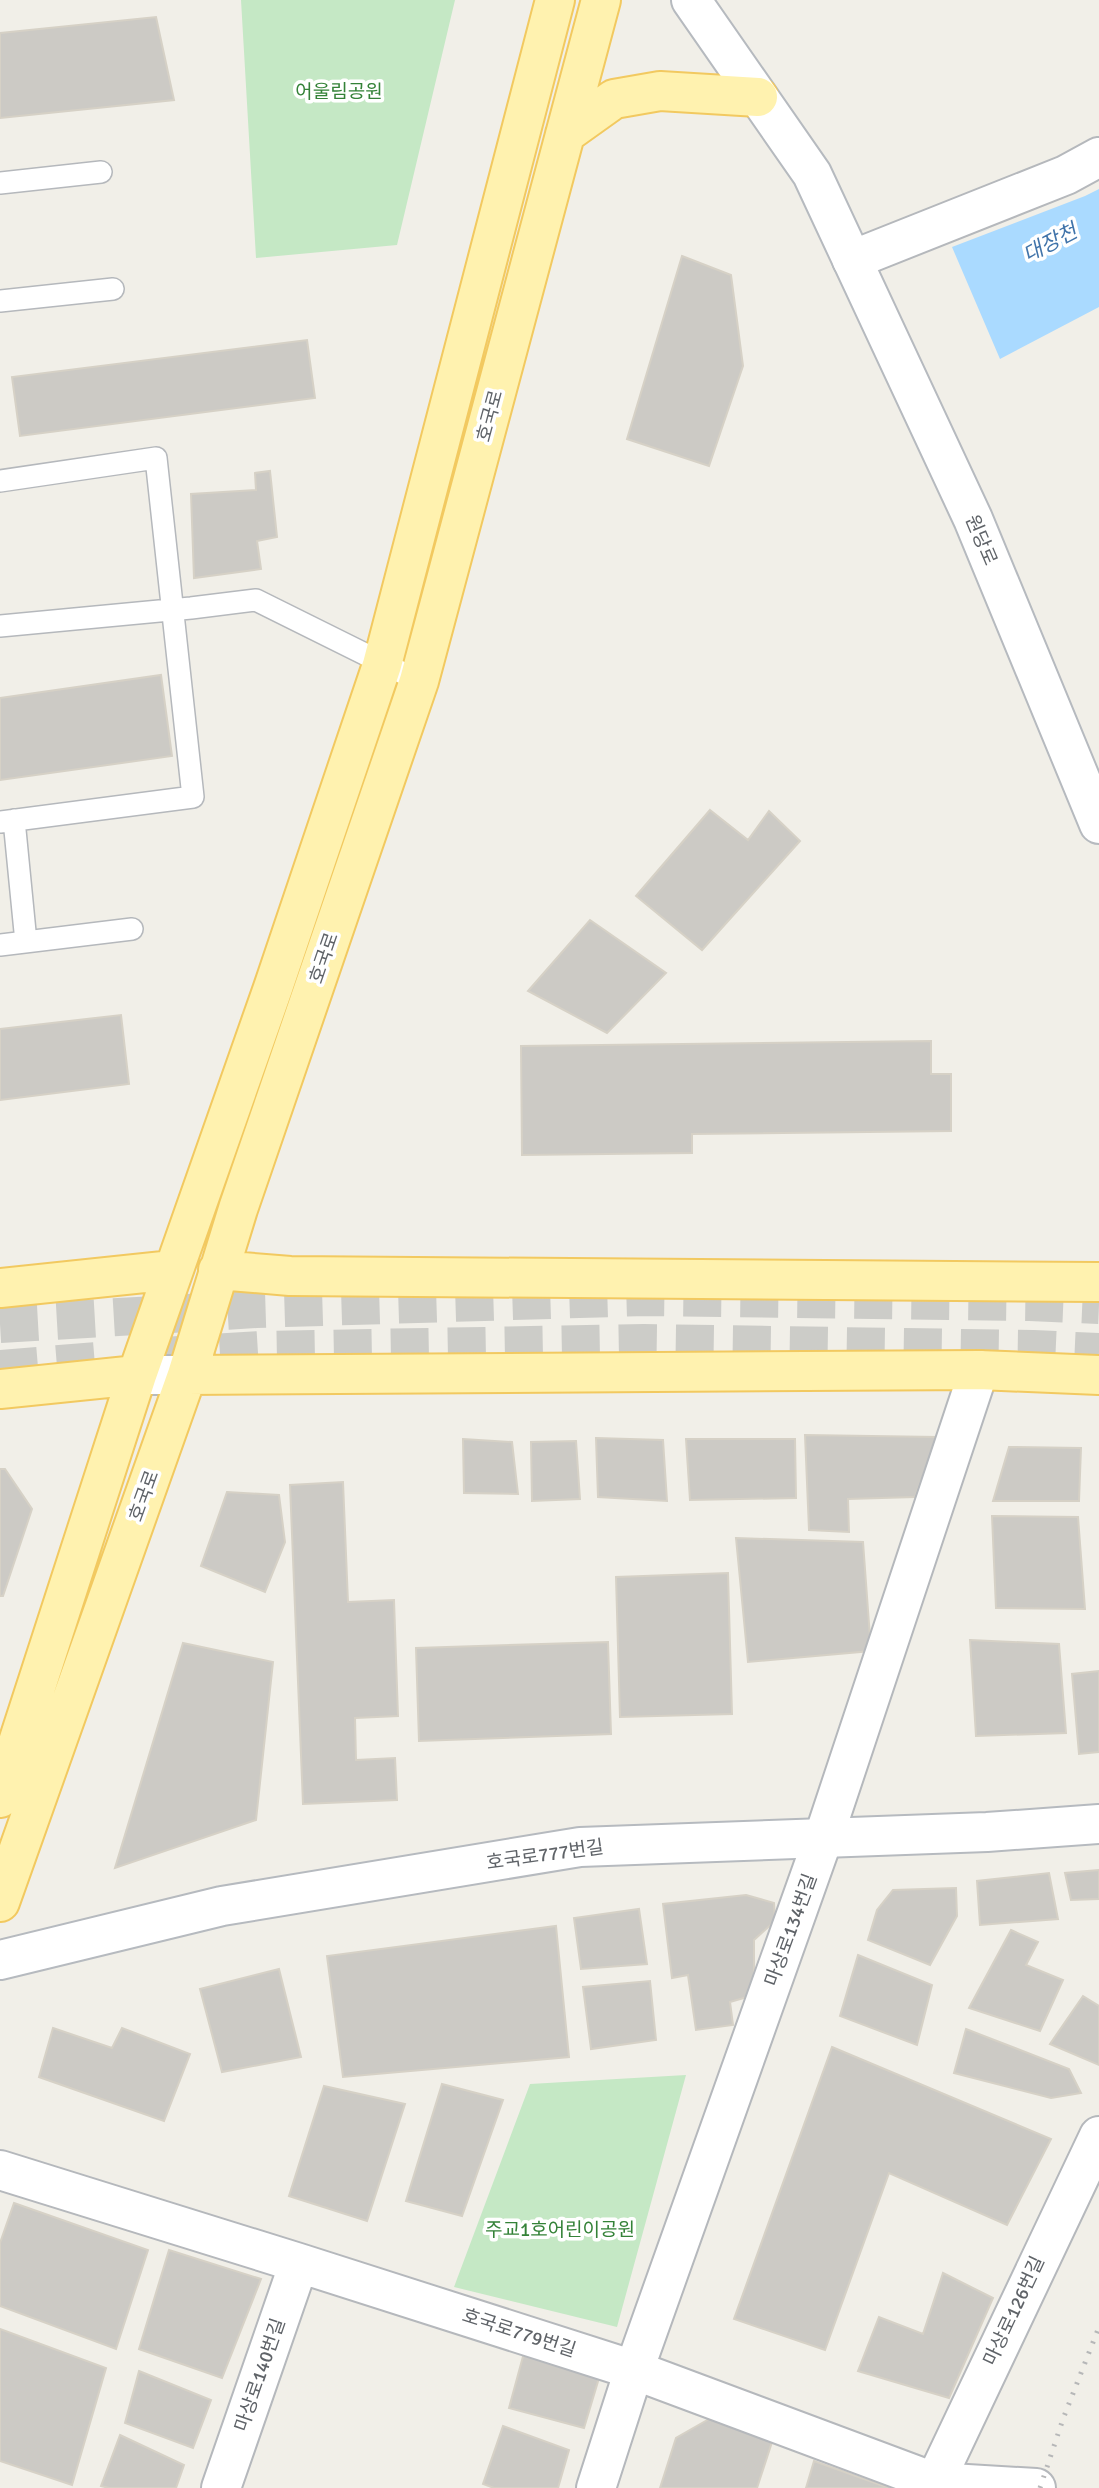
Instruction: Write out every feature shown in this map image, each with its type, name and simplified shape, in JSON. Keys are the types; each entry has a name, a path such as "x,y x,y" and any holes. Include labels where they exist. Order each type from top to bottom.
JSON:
{"main road":[{"name":"호국로","path":"0,1798 137,1375 383,665 555,0"},
{"name":"호국로","path":"0,1902 187,1375 218,1270 419,681 601,0"},
{"path":"565,134 614,99 660,90 758,97"},
{"path":"273,988 275,1013 268,1052 270,1057 278,1059 292,1051"},
{"path":"0,1288 173,1270"},
{"path":"218,1270 290,1276 1099,1282"},
{"path":"187,1375 979,1370 1099,1375"},
{"path":"0,1389 137,1375"}],"street":[{"name":"원당로","path":"691,0 812,174 973,519 1099,824"},
{"path":"852,260 1066,175 1099,157"},
{"path":"173,1270 218,1270"},
{"name":"마상로134번길","path":"596,2488 634,2370 823,1839 979,1370"},
{"path":"137,1375 187,1375"},
{"name":"호국로777번길","path":"0,1960 222,1906 580,1847 987,1832 1099,1824"},
{"name":"마상로126번길","path":"933,2485 1099,2136"},
{"name":"호국로779번길","path":"0,2170 634,2370 933,2485 1037,2488"},
{"name":"마상로140번길","path":"221,2488 299,2263"}],"lane":[{"path":"0,183 101,172"},
{"path":"0,301 113,289"},
{"path":"0,481 156,458 193,797 7,821 26,942"},
{"path":"0,626 256,600 419,681"},
{"path":"0,945 132,929"}],"green space":[{"name":"어울림공원","path":"241,0 455,0 397,245 256,258"},
{"name":"주교1호어린이공원","path":"686,2075 617,2327 454,2287 530,2084"}],"water":[{"name":"대장천","path":"1099,189 1099,307 1000,359 952,247"}],"building":[{"path":"156,17 174,100 0,118 0,33"},
{"path":"682,256 731,275 743,366 709,466 627,439"},
{"path":"307,340 315,398 20,436 12,377"},
{"path":"270,471 277,537 257,541 261,569 194,578 191,494 256,490 255,473"},
{"path":"161,675 172,756 0,780 0,698"},
{"path":"710,810 748,840 769,811 800,841 702,950 636,896"},
{"path":"590,920 666,973 607,1033 528,991"},
{"path":"121,1015 129,1084 0,1100 0,1029"},
{"path":"931,1041 931,1074 951,1074 951,1131 692,1134 692,1153 522,1155 521,1046"},
{"path":"805,1435 937,1437 915,1497 848,1499 849,1532 809,1530"},
{"path":"596,1438 663,1440 667,1501 598,1497"},
{"path":"463,1439 512,1442 518,1494 464,1493"},
{"path":"686,1439 795,1439 796,1498 690,1500"},
{"path":"576,1441 580,1499 532,1501 531,1442"},
{"path":"1009,1447 1081,1448 1079,1501 993,1501"},
{"path":"0,1469 5,1469 32,1509 3,1596 0,1596"},
{"path":"343,1482 348,1602 394,1600 398,1716 355,1718 356,1760 395,1758 397,1800 303,1804 290,1485"},
{"path":"227,1492 279,1495 285,1542 265,1592 201,1566"},
{"path":"992,1516 1078,1517 1085,1609 996,1608"},
{"path":"736,1538 863,1542 871,1651 748,1662"},
{"path":"728,1573 732,1714 620,1717 616,1577"},
{"path":"970,1640 1059,1644 1066,1733 976,1736"},
{"path":"608,1642 611,1734 419,1741 416,1648"},
{"path":"183,1643 273,1662 256,1820 115,1868"},
{"path":"1099,1671 1099,1752 1079,1754 1072,1674"},
{"path":"1099,1870 1099,1899 1071,1900 1065,1873"},
{"path":"1049,1873 1058,1919 980,1925 977,1881"},
{"path":"956,1888 957,1916 930,1965 868,1940 877,1910 893,1890"},
{"path":"746,1895 774,1903 775,1921 754,1940 754,1995 730,2002 733,2025 696,2030 688,1975 672,1978 663,1904"},
{"path":"639,1909 647,1964 581,1969 574,1918"},
{"path":"556,1926 569,2057 343,2077 327,1956"},
{"path":"1011,1930 1038,1942 1026,1965 1063,1980 1040,2031 969,2008"},
{"path":"858,1955 932,1985 917,2045 840,2016"},
{"path":"279,1969 301,2057 222,2072 200,1989"},
{"path":"650,1981 656,2040 591,2049 583,1987"},
{"path":"1083,1996 1099,2006 1099,2065 1050,2044"},
{"path":"53,2028 112,2048 122,2028 190,2054 164,2121 39,2077"},
{"path":"966,2029 1069,2069 1081,2093 1051,2098 954,2073"},
{"path":"832,2047 1051,2139 1007,2225 889,2173 825,2350 734,2319"},
{"path":"442,2084 503,2100 462,2216 406,2201"},
{"path":"324,2086 405,2104 367,2221 289,2196"},
{"path":"14,2203 148,2250 116,2349 0,2306 0,2243"},
{"path":"169,2250 261,2279 222,2378 139,2349"},
{"path":"943,2273 993,2298 949,2398 858,2371 879,2317 923,2334"},
{"path":"0,2329 106,2368 72,2485 0,2461"},
{"path":"525,2349 599,2378 584,2428 509,2408"},
{"path":"139,2371 211,2400 193,2448 125,2423"},
{"path":"709,2419 772,2442 757,2488 660,2488 676,2438"},
{"path":"503,2426 569,2450 558,2488 494,2488 483,2484"},
{"path":"120,2435 184,2465 176,2488 101,2486"},
{"path":"814,2461 889,2488 806,2488"}],"tunnel":[{"path":"0,1324 256,1309 646,1297 1099,1305"},
{"path":"163,1356 260,1350 644,1343 1099,1352"},
{"path":"0,1369 96,1361"}],"railway":[{"path":"1040,2488 1063,2419 1099,2327"}]}
